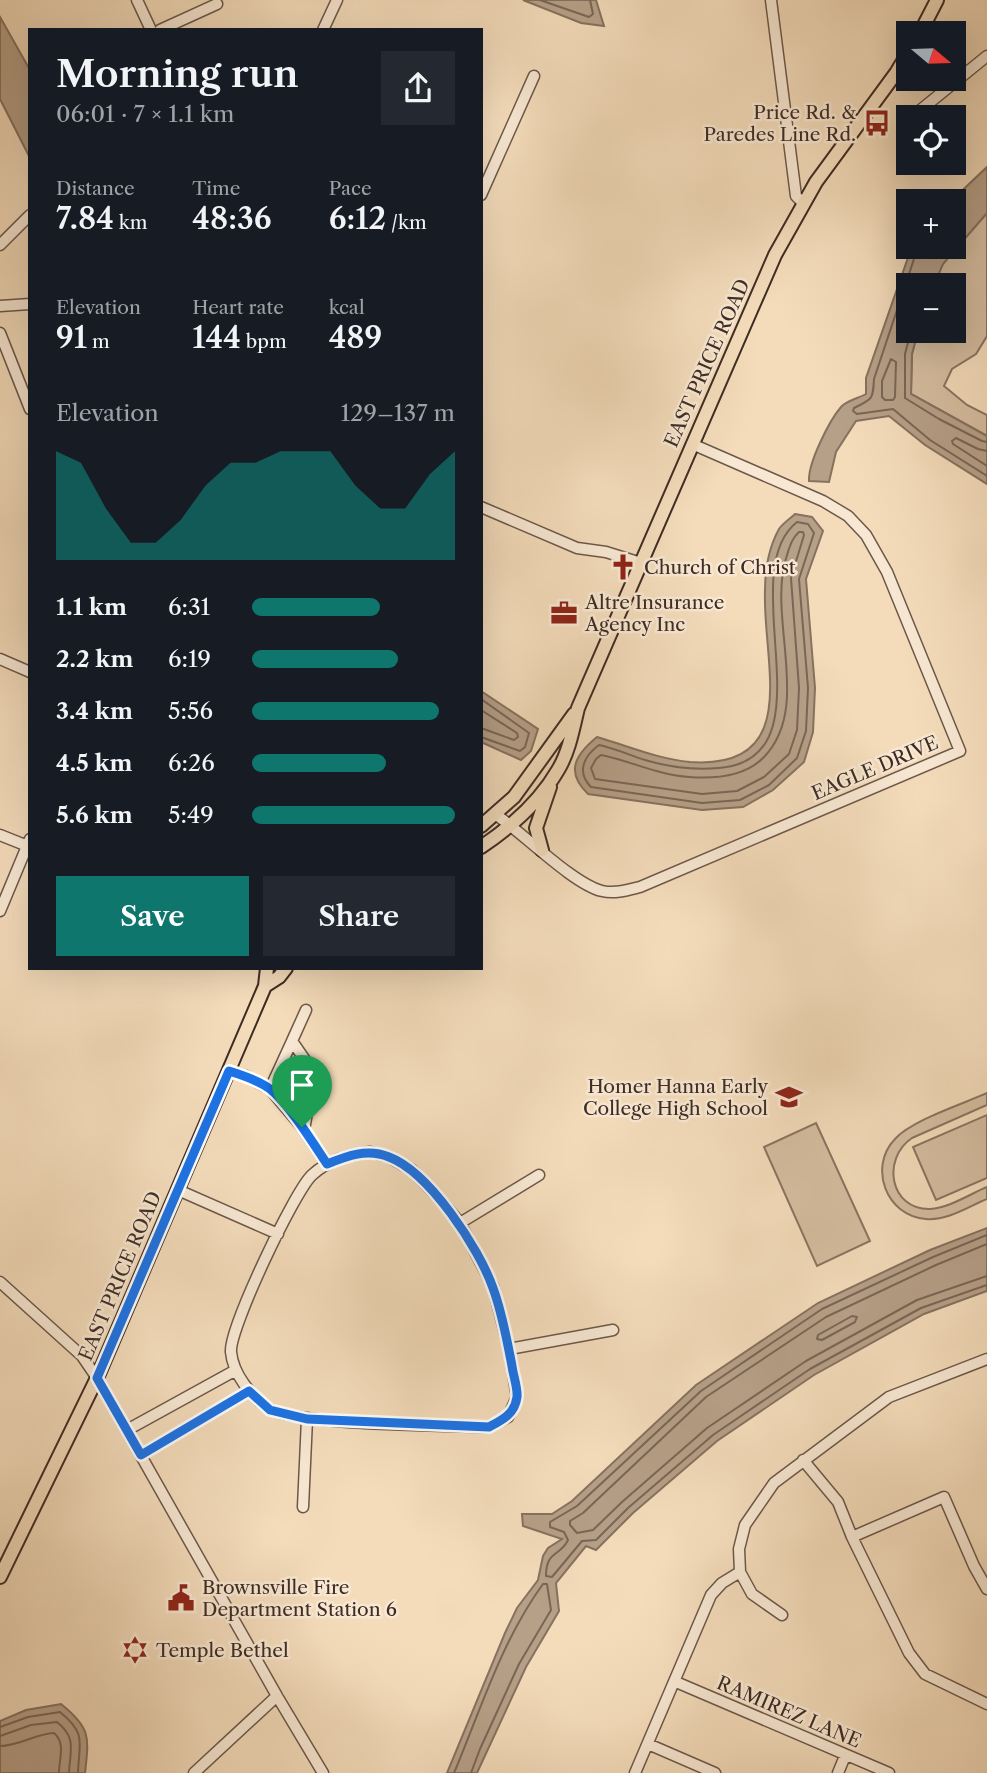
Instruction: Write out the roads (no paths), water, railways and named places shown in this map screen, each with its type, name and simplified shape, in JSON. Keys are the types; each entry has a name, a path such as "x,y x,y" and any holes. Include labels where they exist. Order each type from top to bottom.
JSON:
{"main road":[{"path":"926,21 937,0"},
{"name":"EAST PRICE ROAD","path":"483,845 512,825 553,778 569,746 579,708 772,262 803,203 834,156 896,73"},
{"name":"EAST PRICE ROAD","path":"483,824 514,797 531,777 579,708"},
{"path":"542,850 536,828 553,778"},
{"name":"EAST PRICE ROAD","path":"0,1577 97,1378 265,986 267,970"},
{"name":"EAST PRICE ROAD","path":"265,986 284,970"}],"street":[{"path":"137,0 150,28"},
{"path":"324,28 337,0"},
{"path":"771,0 795,194 803,203"},
{"path":"164,28 217,4"},
{"path":"927,105 987,56"},
{"path":"483,191 534,76"},
{"path":"0,245 28,217"},
{"path":"0,306 28,304"},
{"path":"0,333 28,404"},
{"name":"EAGLE DRIVE","path":"495,814 585,885 604,891 624,891 640,887 960,751 887,572 866,535 848,516 824,501 692,444"},
{"path":"483,508 577,548 606,552 641,564"},
{"path":"0,659 28,671"},
{"path":"0,835 28,844"},
{"path":"0,911 28,846"},
{"path":"270,1089 306,1010"},
{"path":"292,1041 314,1073 304,1130"},
{"path":"229,1071 246,1076 270,1089 304,1130 327,1164"},
{"path":"370,1152 389,1157 412,1170 460,1223 493,1286 509,1349 517,1398 508,1417 489,1427 307,1419 270,1410 249,1391 236,1370 231,1350 239,1321 293,1201 310,1176 327,1164 350,1155 370,1152"},
{"path":"460,1223 538,1175"},
{"path":"178,1190 278,1234"},
{"path":"0,1282 82,1356 97,1378 276,1696 323,1773"},
{"path":"509,1349 613,1330"},
{"path":"782,1615 752,1594 740,1572 739,1549 745,1525 774,1483 888,1396 987,1359"},
{"path":"127,1430 236,1370"},
{"path":"141,1455 249,1391"},
{"path":"303,1507 307,1419"},
{"path":"803,1460 838,1502 852,1537 909,1653 925,1674 987,1704"},
{"path":"852,1537 944,1497 987,1589"},
{"path":"635,1773 711,1595 722,1583 740,1572"},
{"name":"RAMIREZ LANE","path":"676,1682 889,1773"},
{"path":"194,1773 276,1696"},
{"path":"648,1744 715,1773"},
{"path":"838,1773 845,1756"}],"water":[{"path":"523,0 596,0 604,26 581,23"},
{"path":"0,17 28,66 28,154 0,99"},
{"path":"987,167 987,213 966,237 966,189 964,189"},
{"path":"908,259 947,259 939,273 903,273"},
{"path":"896,292 896,343 915,343 911,394 987,436 987,484 925,445 889,416 856,421 836,452 829,482 809,481 825,432 841,407 866,394 866,378"},
{"path":"795,514 812,517 823,531 806,579 815,688 813,732 804,762 773,790 743,807 702,810 588,794 577,778 576,764 583,750 597,737 655,755 690,762 726,760 749,748 763,730 769,706 770,678 765,591 768,559 779,529"},
{"path":"483,692 538,729 531,751 521,760 483,743"},
{"path":"987,1228 987,1291 924,1314 814,1375 717,1441 633,1513 596,1550 586,1546 556,1583 559,1611 526,1667 477,1773 447,1773 517,1608 538,1580 543,1556 548,1548 562,1539 523,1526 522,1514 552,1514 572,1501 696,1385 818,1303 930,1250"},
{"path":"61,1704 78,1720 86,1734 85,1773 0,1773 0,1721 26,1710"}],"place":[{"name":"Price Rd. & Paredes Line Rd.","path":"877,123"},
{"name":"Church of Christ","path":"623,567"},
{"name":"Altre Insurance Agency Inc","path":"564,613"},
{"name":"Homer Hanna Early College High School","path":"789,1097"},
{"name":"Brownsville Fire Department Station 6","path":"181,1598"},
{"name":"Temple Bethel","path":"135,1650"}]}
